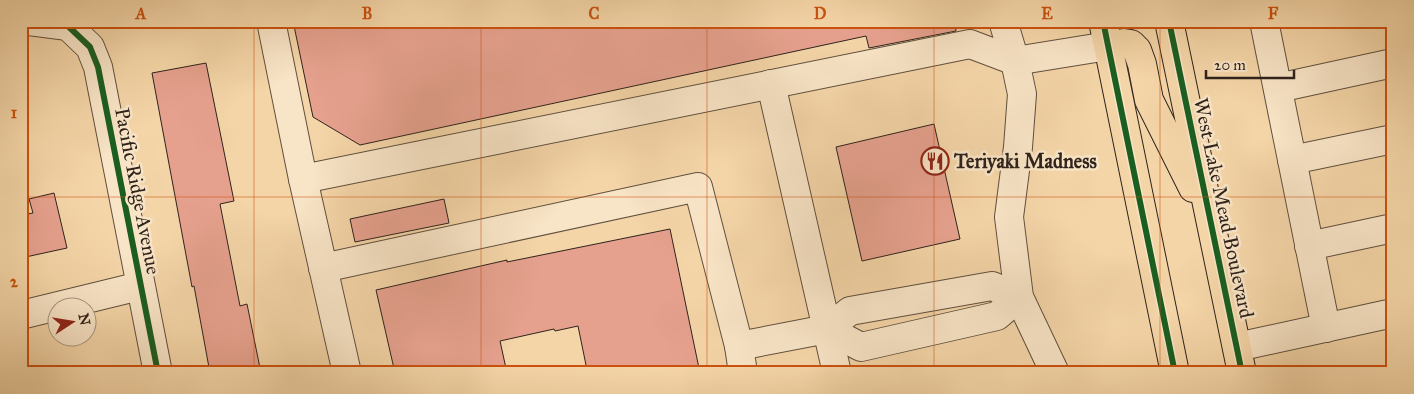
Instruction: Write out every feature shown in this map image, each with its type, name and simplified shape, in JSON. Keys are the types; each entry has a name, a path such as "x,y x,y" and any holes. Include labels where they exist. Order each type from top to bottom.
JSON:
{"main road":[{"name":"West Lake Mead Boulevard","path":"1169,21 1239,360"},
{"path":"1106,34 1124,43 1131,44 1137,50 1142,64 1149,100 1210,223"},
{"path":"1106,34 1175,373"}],"street":[{"path":"21,22 28,21"},
{"name":"Pacific Ridge Avenue","path":"28,21 68,26 90,46 98,67 158,373"},
{"path":"271,21 303,179 347,373"},
{"path":"1002,21 1015,61 1022,94 1018,147 1009,216 1020,297 1055,373"},
{"path":"1264,21 1326,328"},
{"path":"303,179 970,44 1015,61 1106,34"},
{"path":"1278,88 1393,63"},
{"path":"771,84 837,373"},
{"path":"1292,160 1393,139"},
{"path":"323,268 698,187 739,346 743,373"},
{"path":"1309,246 1393,228"},
{"path":"21,316 140,286"},
{"path":"739,346 827,329 850,311 992,286 1020,297"},
{"path":"827,329 861,347 997,316 1020,297"},
{"path":"1239,360 1326,328 1393,313"}],"building":[{"path":"293,21 955,21 956,31 869,48 866,36 360,145 313,117"},
{"path":"206,63 234,201 220,204 240,306 247,304 261,373 210,373 152,73"},
{"path":"934,124 960,239 862,261 836,147"},
{"path":"54,193 67,248 21,258 21,215 33,213 29,199"},
{"path":"444,199 449,223 355,242 350,219"},
{"path":"670,229 700,373 606,373 605,366 587,370 578,326 555,331 554,329 500,341 507,373 395,373 376,290 507,260 507,262"}],"cycle path":[{"path":"29,21 68,26 90,47 98,67 158,373"},
{"path":"1103,21 1175,373"},
{"path":"1169,21 1242,373"}],"place":[{"name":"Teriyaki Madness","path":"935,161"}]}
